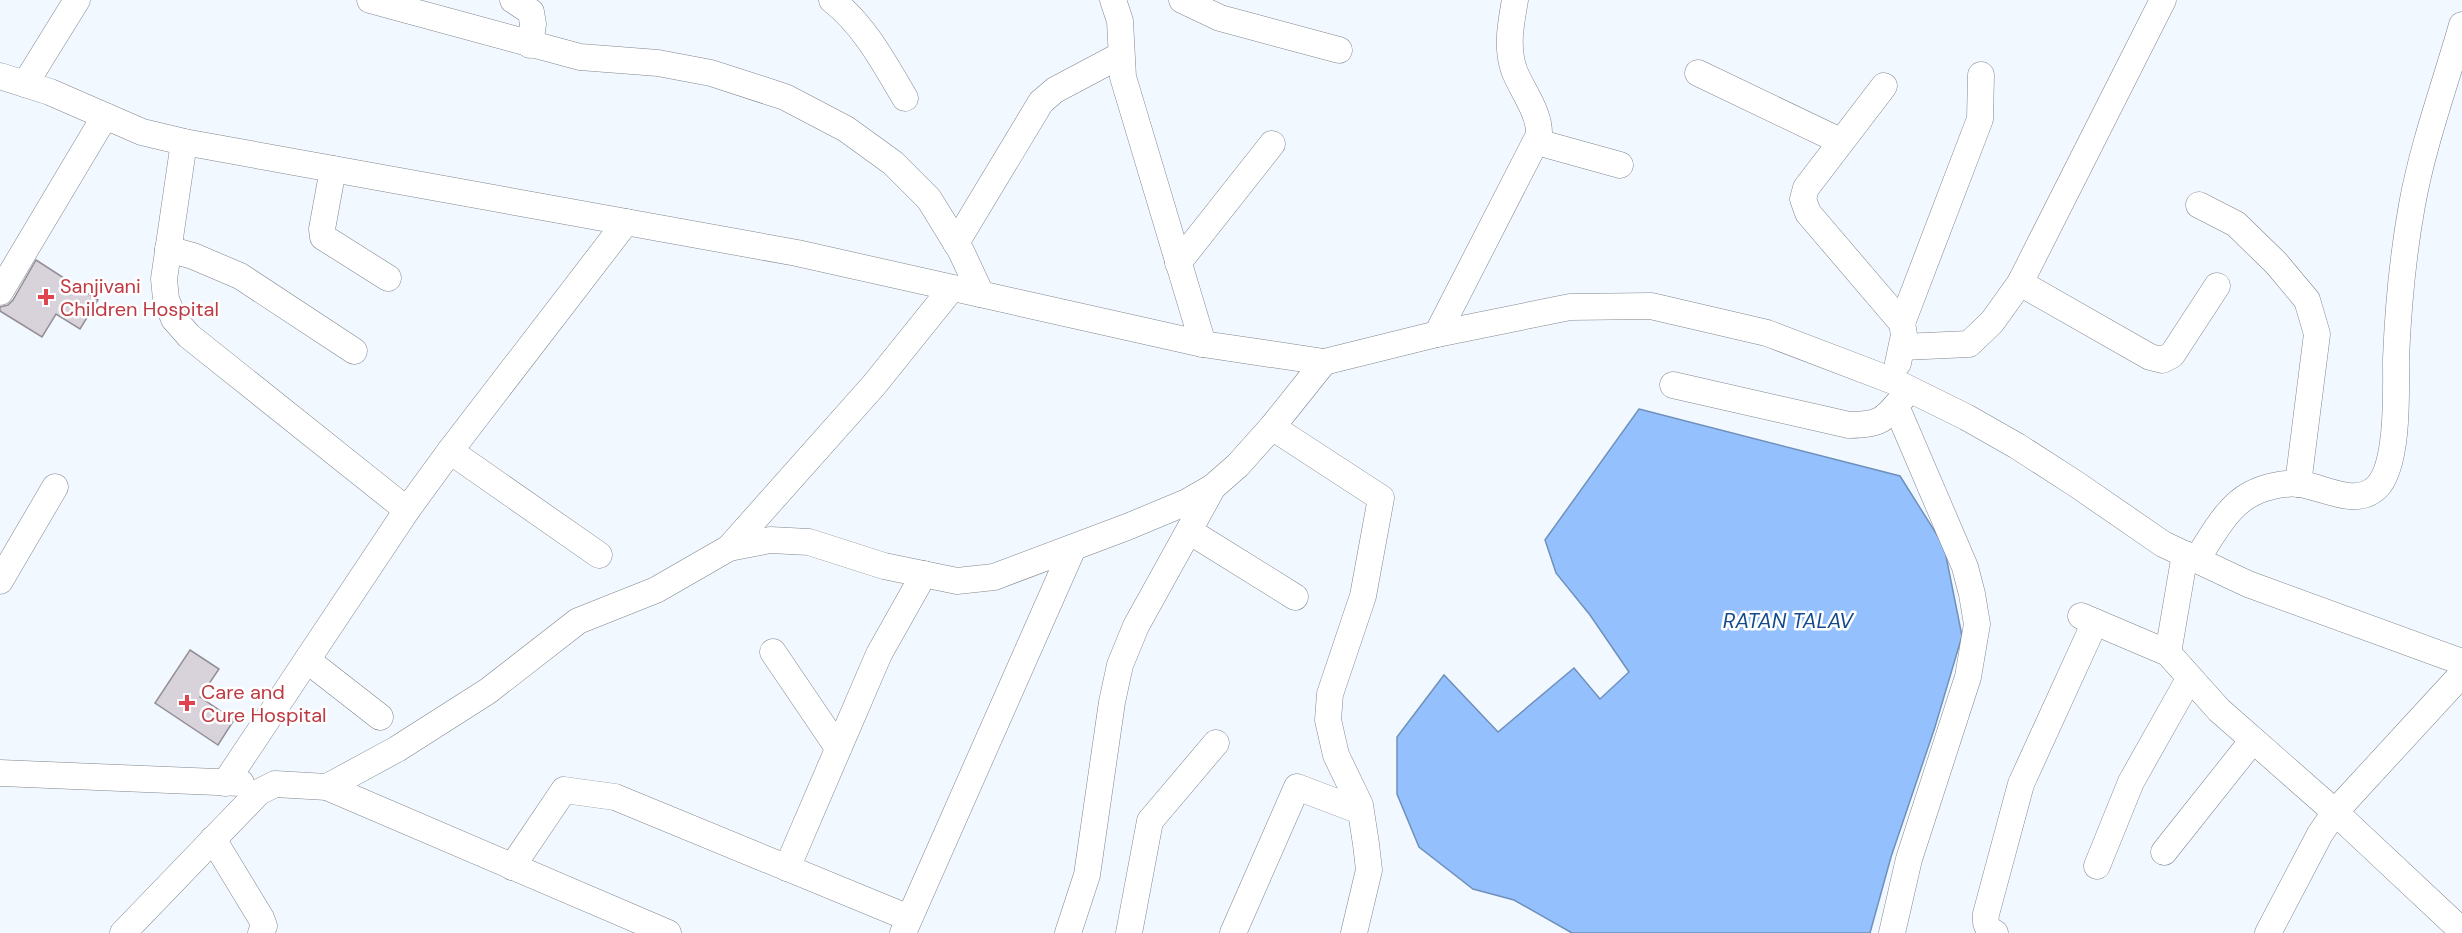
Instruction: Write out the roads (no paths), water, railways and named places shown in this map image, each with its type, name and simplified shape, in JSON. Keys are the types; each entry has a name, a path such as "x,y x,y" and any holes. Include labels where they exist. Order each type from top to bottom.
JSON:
{"street":[{"path":"24,84 77,0"},
{"path":"370,0 580,57 658,63 711,73 785,97 846,129 893,163 929,199 956,243 981,294"},
{"path":"513,0 531,12 533,24 530,45"},
{"path":"832,0 851,15 867,36 905,98"},
{"path":"1182,0 1220,18 1340,50"},
{"path":"1437,334 1539,135 1538,122 1511,59 1510,29 1515,0"},
{"path":"1884,86 1806,188 1803,199 1808,213 1902,335 1969,344 1992,322 2020,283 2163,0"},
{"path":"1116,2 1120,21 1123,77 1203,344"},
{"path":"2168,653 2191,557 2231,509 2251,494 2273,487 2298,484 2349,496 2364,496 2378,486 2389,461 2395,428 2397,315 2412,205 2462,25"},
{"path":"956,243 1041,102 1056,90 1121,55"},
{"path":"1698,73 1840,141"},
{"path":"1892,933 1909,859 1968,677 1977,624 1965,567 1900,392 1902,335 1980,119 1981,75"},
{"path":"0,76 50,92 142,132 184,142 797,252 1203,344 1324,362 1437,334 1570,307 1652,306 1767,333 1900,392 1966,417 2017,446 2163,544 2248,584 2462,662"},
{"path":"0,292 105,116"},
{"path":"184,142 164,279 166,299 174,319 189,336 407,510"},
{"path":"1537,142 1620,165"},
{"path":"1178,263 1272,144"},
{"path":"333,169 322,229 323,237 388,278"},
{"path":"2199,205 2236,224 2276,263 2307,300 2317,334 2298,484"},
{"path":"225,783 407,510 626,222"},
{"path":"168,249 193,256 240,276 354,351"},
{"path":"2020,283 2150,357 2162,360 2172,355 2217,286"},
{"path":"729,549 852,411 952,288"},
{"path":"327,788 397,749 488,691 578,621 656,590 729,549 770,540 809,542 884,566 957,581 994,577 1187,502 1214,487 1238,465 1324,362"},
{"path":"1673,385 1849,425 1869,425 1886,418 1900,392"},
{"path":"1272,427 1381,498 1363,596 1330,694 1328,720 1336,755 1360,805 1369,870 1354,933"},
{"path":"450,451 599,555"},
{"path":"0,581 55,487"},
{"path":"1068,933 1087,875 1112,702 1120,665 1136,626 1214,487"},
{"path":"1189,531 1295,597"},
{"path":"512,867 564,790 615,797 787,868 906,926 1073,548"},
{"path":"787,868 879,654 924,574"},
{"path":"1995,933 1988,929 1985,921 2021,784 2088,619 2168,653 2189,679 2253,740 2335,812 2462,931"},
{"path":"773,652 838,748"},
{"path":"307,660 380,717"},
{"path":"2268,933 2320,834 2335,812 2462,674"},
{"path":"2097,866 2131,782 2189,679"},
{"path":"2164,852 2253,740"},
{"path":"1130,933 1150,821 1216,743"},
{"path":"0,773 327,788 663,932"},
{"path":"123,933 259,792 275,784"},
{"path":"1233,933 1298,787 1360,811"},
{"path":"213,839 261,918 264,926 261,933"}],"water":[{"name":"RATAN TALAV","path":"1639,409 1900,476 1944,546 1962,636 1935,727 1891,857 1870,933 1572,933 1514,900 1473,889 1419,847 1397,794 1397,737 1444,675 1498,732 1574,668 1600,699 1629,672 1590,615 1556,573 1545,540"}],"place":[{"name":"Sanjivani Children Hospital","path":"46,297"},
{"name":"Care and Cure Hospital","path":"187,703"}]}
